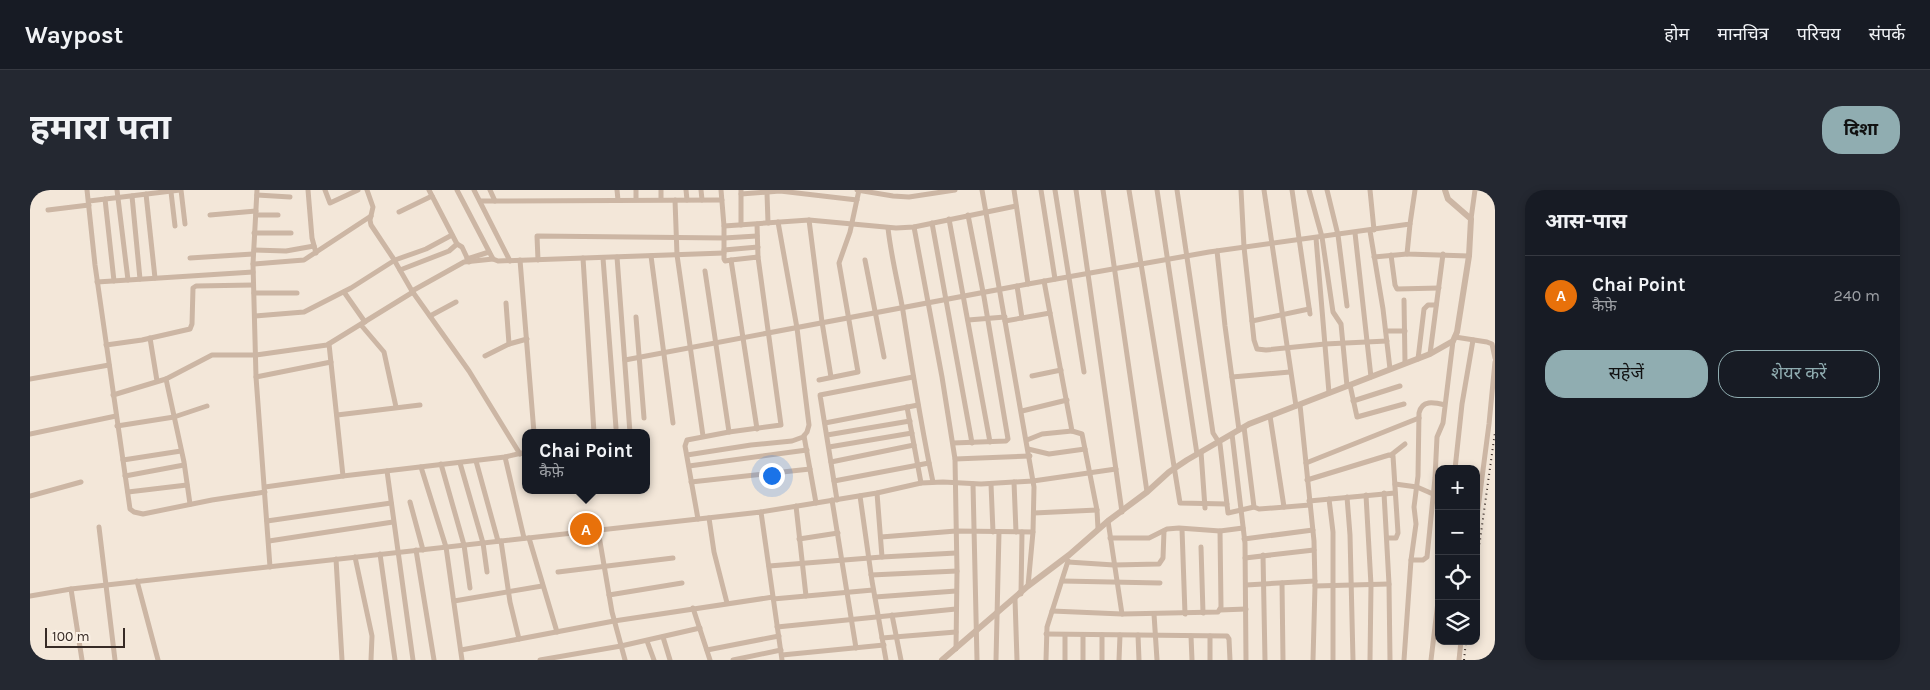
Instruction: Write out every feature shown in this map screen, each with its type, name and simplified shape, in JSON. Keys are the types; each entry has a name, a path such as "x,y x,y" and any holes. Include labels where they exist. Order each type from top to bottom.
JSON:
{"street":[{"path":"87,190 112,394 130,509 143,514 343,476 504,458 520,454 469,370 413,292 395,260 371,225 370,220 373,207 367,190"},
{"path":"117,190 128,280"},
{"path":"48,210 105,199 181,190 186,224"},
{"path":"308,190 316,253"},
{"path":"325,190 330,203 358,190"},
{"path":"457,190 493,259"},
{"path":"474,190 510,261"},
{"path":"490,190 495,201"},
{"path":"618,190 618,200"},
{"path":"636,190 636,200"},
{"path":"661,190 661,199"},
{"path":"686,190 687,200"},
{"path":"701,190 702,200"},
{"path":"721,190 725,261 758,257"},
{"path":"819,380 858,372 840,263 852,224 859,190 909,197 955,190"},
{"path":"982,190 1033,481 1034,513 1028,586"},
{"path":"1014,190 1028,284"},
{"path":"1041,190 1055,279"},
{"path":"1055,190 1084,372"},
{"path":"1076,190 1122,512"},
{"path":"1103,190 1147,492"},
{"path":"1130,190 1180,503 1227,504"},
{"path":"1157,190 1166,260 1199,453 1205,505"},
{"path":"1177,190 1214,432 1218,440 1228,513 1254,507 1259,509 1284,507 1328,499 1395,492"},
{"path":"1240,190 1244,247 1257,349 1266,350 1325,344 1387,341"},
{"path":"1264,190 1281,316 1290,372 1298,405 1308,480 1313,530 1315,583 1313,660"},
{"path":"1252,321 1309,312 1292,190"},
{"path":"1309,190 1333,312 1341,324 1348,386 1357,417 1404,404"},
{"path":"1327,190 1338,235 1347,306"},
{"path":"1370,190 1374,257 1390,369"},
{"path":"1407,254 1415,190"},
{"path":"1445,190 1448,199 1471,219"},
{"path":"1411,560 1422,560 1427,557 1437,437 1442,428 1454,339 1469,256 1475,190"},
{"path":"171,192 175,226"},
{"path":"741,225 741,192 793,192 857,200"},
{"path":"270,567 256,377 253,285 254,233 257,193 290,196"},
{"path":"399,212 431,193 452,235 457,244 462,247 468,260"},
{"path":"767,193 768,223"},
{"path":"146,194 155,278"},
{"path":"132,196 140,279"},
{"path":"105,199 114,281"},
{"path":"675,200 677,255 703,436"},
{"path":"480,201 722,200"},
{"path":"724,226 809,220 888,228 950,220 1016,206"},
{"path":"210,216 256,213 278,215"},
{"path":"953,443 1006,442 1008,437 968,215"},
{"path":"253,264 299,261 316,253 371,216"},
{"path":"809,220 831,377"},
{"path":"950,220 990,442"},
{"path":"778,222 797,328 809,425 804,436 816,503"},
{"path":"932,223 972,442"},
{"path":"698,519 686,440 781,425 758,257 757,224"},
{"path":"625,360 1070,276 1217,251 1410,224"},
{"path":"914,226 955,459 956,649"},
{"path":"888,228 890,252 902,308 933,482"},
{"path":"254,233 291,233"},
{"path":"1355,233 1371,377"},
{"path":"255,316 304,312 344,292 395,260 426,249 452,235"},
{"path":"538,260 537,236 724,238 757,236"},
{"path":"1319,238 1322,309 1329,393"},
{"path":"400,270 449,251 457,244"},
{"path":"190,258 286,251 314,246"},
{"path":"468,260 493,259 510,261 677,255 758,247"},
{"path":"1217,251 1232,377 1254,507"},
{"path":"112,394 166,379 212,355 256,355 313,348 329,344 464,262 489,252"},
{"path":"1374,257 1407,254 1469,256"},
{"path":"1430,354 1443,254"},
{"path":"1392,255 1395,286 1397,289 1439,288"},
{"path":"651,256 673,423"},
{"path":"618,257 630,429"},
{"path":"584,258 594,429"},
{"path":"602,258 616,428"},
{"path":"520,260 534,429"},
{"path":"731,260 757,429"},
{"path":"865,260 884,357"},
{"path":"98,282 253,272"},
{"path":"705,272 729,432"},
{"path":"1044,281 1072,431"},
{"path":"106,345 190,329 192,324 193,288 196,286 253,285"},
{"path":"1017,286 1022,318"},
{"path":"344,292 384,352 396,407"},
{"path":"254,293 297,293"},
{"path":"1404,300 1405,363"},
{"path":"430,316 456,302"},
{"path":"506,303 509,344"},
{"path":"1418,359 1424,309 1428,305 1436,305"},
{"path":"1322,309 1333,312"},
{"path":"968,320 1022,318 1050,313"},
{"path":"636,317 644,418"},
{"path":"1386,331 1405,331"},
{"path":"150,338 157,381"},
{"path":"485,356 509,344 526,339"},
{"path":"942,660 1028,586 1068,559 1108,521 1122,512 1175,468 1218,440 1270,416 1430,354 1454,339 1492,344 1495,358"},
{"path":"1455,465 1462,404 1473,340"},
{"path":"329,344 343,476"},
{"path":"256,377 332,362"},
{"path":"1478,510 1495,362"},
{"path":"30,379 109,365"},
{"path":"1032,376 1061,370"},
{"path":"1232,377 1290,372"},
{"path":"856,648 846,592 838,533 834,481 820,395 913,377"},
{"path":"166,379 190,504"},
{"path":"1353,401 1400,386"},
{"path":"1022,411 1067,400"},
{"path":"1404,660 1411,560 1415,531 1414,507 1417,487 1420,410 1423,404 1434,402 1445,404"},
{"path":"825,423 918,404"},
{"path":"337,415 420,405"},
{"path":"117,426 174,417 207,406"},
{"path":"907,407 922,483"},
{"path":"30,434 116,416"},
{"path":"1270,416 1284,507"},
{"path":"1306,463 1419,418"},
{"path":"827,435 910,421"},
{"path":"1027,440 1042,434 1072,431 1074,433 1081,433 1097,510 1098,529"},
{"path":"829,447 912,432"},
{"path":"1232,434 1244,539 1246,660"},
{"path":"687,455 792,441 804,436"},
{"path":"1308,480 1391,455 1404,444"},
{"path":"831,462 914,445"},
{"path":"1028,449 1048,454 1085,449"},
{"path":"689,466 807,450"},
{"path":"123,460 181,451"},
{"path":"1387,538 1396,538 1398,535 1394,459 1391,455"},
{"path":"955,459 1030,456"},
{"path":"504,458 526,538 557,632"},
{"path":"476,461 499,541 508,591 520,639"},
{"path":"460,463 483,543 487,572"},
{"path":"834,481 929,463"},
{"path":"441,464 464,545 470,588"},
{"path":"125,476 184,465"},
{"path":"421,467 446,547 462,660"},
{"path":"691,482 810,469"},
{"path":"30,596 71,588 761,512 877,493 922,483 991,484 1033,481 1116,469"},
{"path":"386,471 414,660"},
{"path":"30,496 81,482"},
{"path":"1014,482 1016,532"},
{"path":"973,484 977,660"},
{"path":"991,484 996,532 996,660"},
{"path":"1394,484 1417,487 1433,494"},
{"path":"128,492 187,485"},
{"path":"877,493 882,557"},
{"path":"1384,493 1389,584 1390,660"},
{"path":"1366,495 1371,585 1370,660"},
{"path":"860,496 873,590 886,660"},
{"path":"1347,497 1352,585 1353,660"},
{"path":"1328,499 1333,532 1333,660"},
{"path":"410,502 419,550 434,660"},
{"path":"267,521 391,503"},
{"path":"796,506 806,596"},
{"path":"1034,513 1097,510"},
{"path":"761,512 782,655"},
{"path":"708,518 714,552 727,603"},
{"path":"1108,521 1122,614"},
{"path":"269,541 393,522"},
{"path":"99,527 115,660"},
{"path":"1110,538 1149,538 1164,531 1179,528 1182,530 1220,531 1243,528"},
{"path":"598,530 608,596 625,660"},
{"path":"1182,530 1185,614"},
{"path":"1244,539 1313,530"},
{"path":"881,537 956,531 1033,532"},
{"path":"1068,559 1114,565 1159,564 1163,558 1164,531"},
{"path":"1220,531 1220,610"},
{"path":"1021,594 1022,532"},
{"path":"799,539 838,533"},
{"path":"1201,547 1203,613"},
{"path":"1245,558 1314,550"},
{"path":"769,566 956,553"},
{"path":"380,554 395,660"},
{"path":"1263,556 1265,660"},
{"path":"355,557 372,636 371,660"},
{"path":"558,572 604,568 673,558"},
{"path":"336,559 342,660"},
{"path":"1046,660 1046,634 1068,559"},
{"path":"871,575 957,571"},
{"path":"137,581 158,660"},
{"path":"1062,581 1160,583"},
{"path":"608,596 682,583"},
{"path":"1246,585 1282,583 1315,583 1334,586 1389,584"},
{"path":"1282,583 1283,660"},
{"path":"454,601 542,586"},
{"path":"71,588 82,660"},
{"path":"461,650 614,621 727,603 873,590"},
{"path":"875,597 956,591"},
{"path":"1015,599 1016,660"},
{"path":"1431,660 1438,600"},
{"path":"693,608 710,660"},
{"path":"777,626 956,609"},
{"path":"1052,611 1185,614 1246,609"},
{"path":"1154,614 1157,660"},
{"path":"892,615 901,660"},
{"path":"540,660 647,641 700,628"},
{"path":"882,638 956,632"},
{"path":"1046,634 1228,637 1230,660"},
{"path":"1065,635 1065,660"},
{"path":"1082,660 1083,635"},
{"path":"1102,635 1102,660"},
{"path":"1119,660 1120,635"},
{"path":"1138,635 1139,660"},
{"path":"706,650 779,636"},
{"path":"1191,636 1192,660"},
{"path":"1210,636 1210,660"},
{"path":"663,637 670,660"},
{"path":"647,641 654,660"},
{"path":"733,660 884,645"},
{"path":"1458,660 1460,645"}],"railway":[{"path":"1478,555 1495,432"},
{"path":"1464,660 1466,645"}],"place":[{"name":"Chai Point","path":"586,529"}]}
